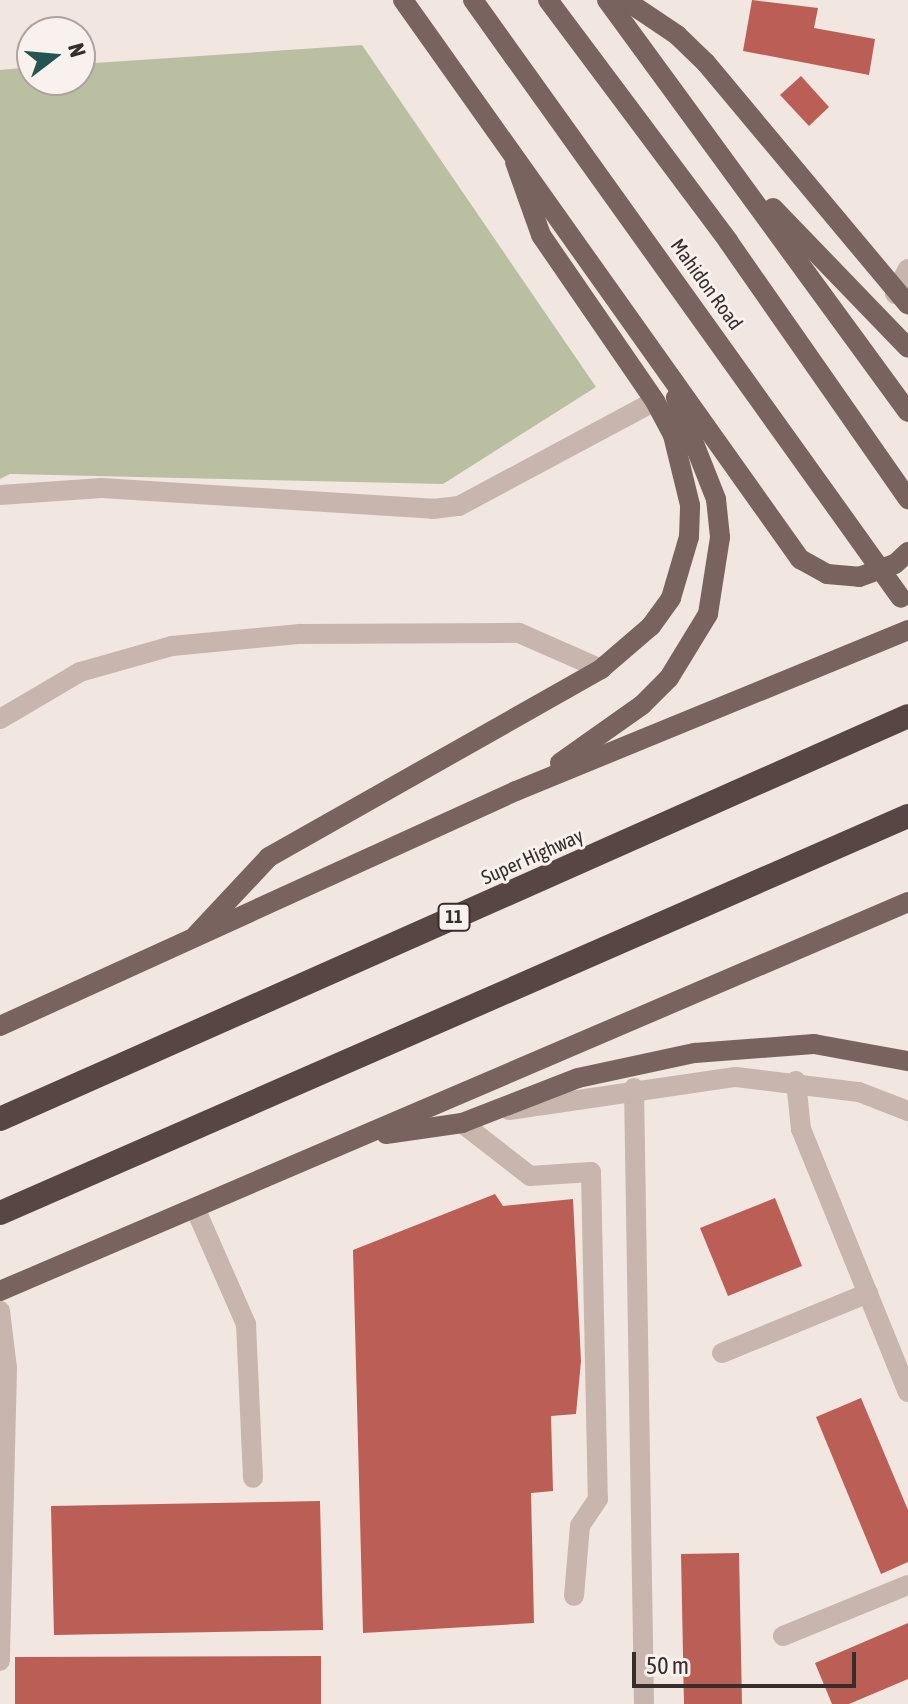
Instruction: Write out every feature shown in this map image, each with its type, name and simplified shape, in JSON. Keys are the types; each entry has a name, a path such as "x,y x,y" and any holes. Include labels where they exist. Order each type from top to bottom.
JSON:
{"highway":[{"name":"Super Highway","path":"0,1119 908,716"},
{"path":"0,1213 908,816"}],"main road":[{"path":"403,0 515,162 621,305 800,559 827,574 859,577 895,564 908,552"},
{"name":"Mahidon Road","path":"473,0 906,605"},
{"name":"Mahidon Road","path":"548,0 728,241 908,499"},
{"path":"607,0 908,412"},
{"path":"625,0 677,35 706,63 901,299"},
{"path":"705,134 908,348"},
{"path":"196,935 269,857 601,669 651,626 671,598 689,537 684,470 655,401 541,235 515,162"},
{"path":"516,791 614,728 669,678 708,614 716,582 717,512 704,459 688,420 621,305"},
{"path":"0,1026 516,791 908,630"},
{"path":"0,1291 908,902"},
{"path":"358,1138 462,1123 501,1112 578,1078 695,1053 814,1044 908,1061"}],"street":[{"path":"901,299 908,269"},
{"path":"0,495 102,488 433,509 459,506 655,401"},
{"path":"0,719 80,672 172,646 300,634 519,633 601,669"},
{"path":"501,1112 634,1088 736,1077 796,1081 859,1092 908,1111"},
{"path":"796,1081 801,1129 908,1392"},
{"path":"634,1088 644,1704"},
{"path":"462,1123 530,1176 591,1172 598,1499 580,1526 574,1596"},
{"path":"195,1208 246,1324 253,1478"},
{"path":"722,1353 868,1293"},
{"path":"0,1311 7,1368 0,1661"},
{"path":"783,1636 908,1585"}],"green space":[{"path":"362,45 596,387 443,484 10,474 0,479 0,70 16,68 16,96 96,96 96,63"}],"building":[{"path":"752,0 818,8 814,28 875,39 869,75 743,51"},
{"path":"801,76 829,107 809,126 780,95"},
{"path":"495,1194 503,1206 573,1199 581,1361 576,1414 551,1416 553,1491 531,1493 534,1623 363,1633 353,1250"},
{"path":"775,1198 802,1266 728,1296 700,1228"},
{"path":"861,1398 908,1510 908,1562 881,1574 816,1417"},
{"path":"320,1501 323,1630 54,1635 51,1506"},
{"path":"739,1553 742,1704 684,1704 681,1554"},
{"path":"908,1623 908,1679 849,1704 832,1704 815,1663"},
{"path":"321,1656 321,1704 15,1704 15,1657"}]}
